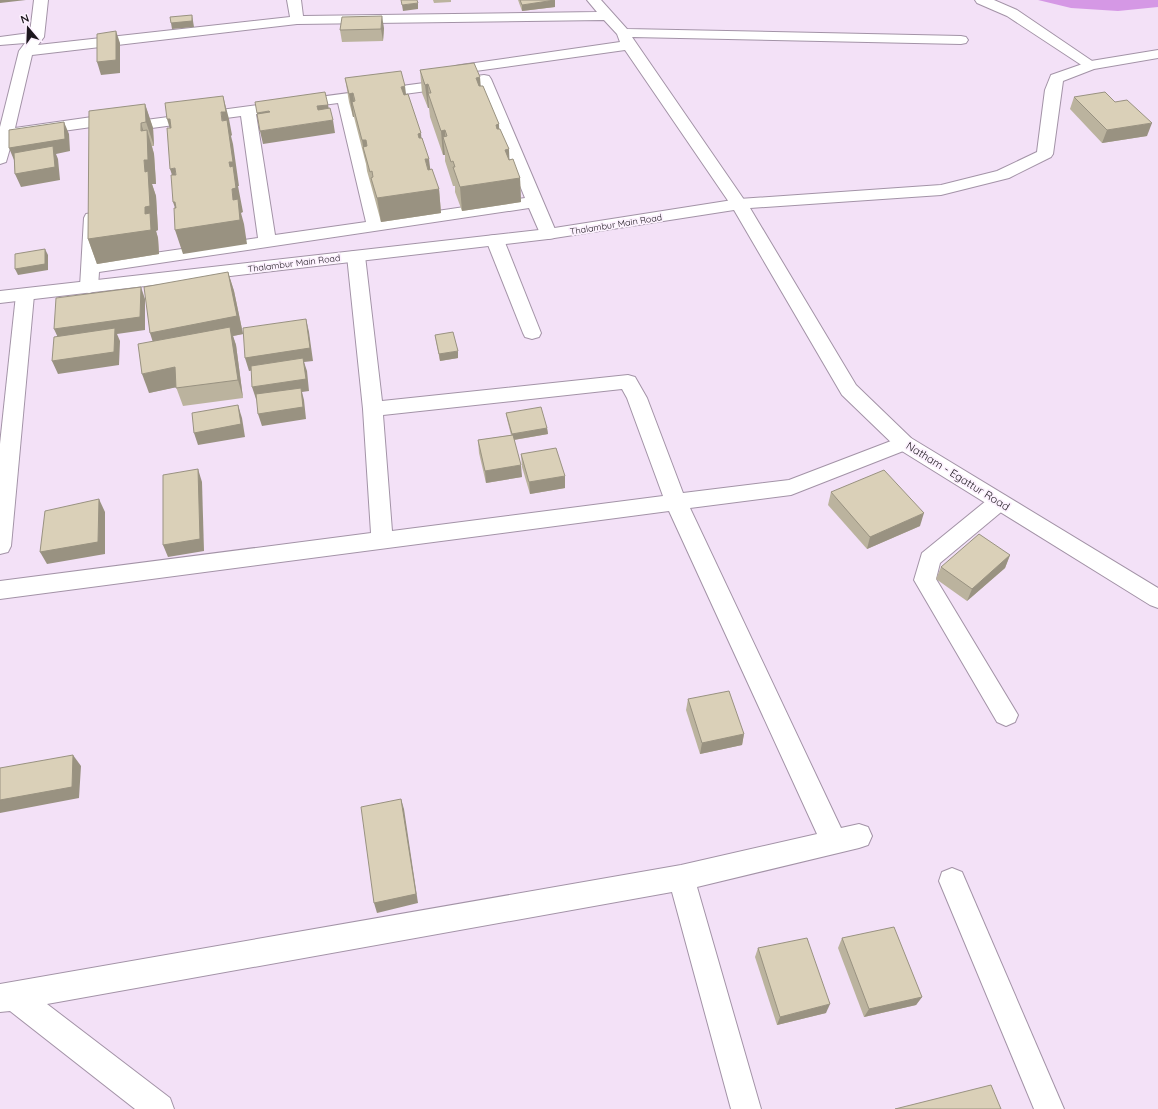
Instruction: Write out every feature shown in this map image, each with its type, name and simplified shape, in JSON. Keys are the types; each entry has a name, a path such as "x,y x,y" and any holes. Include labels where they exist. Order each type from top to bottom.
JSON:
{"street":[{"path":"0,159 26,51 37,37 41,0"},
{"path":"294,0 297,20"},
{"name":"Natham - Egattur Road","path":"594,0 626,39 739,204 849,390 904,444 1158,599"},
{"path":"982,0 1012,13 1091,65"},
{"path":"26,51 297,20 608,16"},
{"path":"0,41 37,37"},
{"path":"6,134 626,39 961,40"},
{"name":"Thalambur Main Road","path":"0,298 548,234 739,204 941,190 1003,175 1045,154 1053,90 1056,78 1091,65 1158,54"},
{"path":"94,139 95,131 484,79 548,234"},
{"path":"344,98 376,226"},
{"path":"248,111 267,242"},
{"path":"89,287 92,200"},
{"path":"90,268 535,202"},
{"path":"495,240 532,333"},
{"path":"356,256 373,408 382,540"},
{"path":"0,546 5,439 24,295"},
{"path":"7,997 681,878 847,839 676,502 637,398 628,382 373,408"},
{"path":"0,590 791,487 904,444"},
{"path":"999,502 930,559 925,580 1006,715"},
{"path":"681,878 746,1109"},
{"path":"952,881 1049,1109"},
{"path":"7,997 159,1109"}],"shaded area":[{"path":"1038,0 1158,0 1158,7 1118,11 1071,8"}],"building":[{"path":"401,0 417,0 418,3 402,5"},
{"path":"520,0 555,0 522,5"},
{"path":"192,15 192,21 171,23 170,17"},
{"path":"382,16 381,29 340,30 342,17"},
{"path":"116,31 116,60 97,62 97,34"},
{"path":"474,63 480,77 476,78 479,86 483,86 499,124 496,125 497,129 500,129 509,149 505,150 509,160 513,159 520,178 460,187 453,167 455,167 453,161 451,162 443,137 447,136 445,130 441,131 428,93 431,93 428,84 425,85 420,70"},
{"path":"401,71 405,86 401,87 404,95 408,94 421,133 418,134 419,138 422,138 429,159 425,159 428,170 432,169 439,189 377,198 371,178 373,177 372,171 370,172 363,147 367,146 366,140 362,140 352,102 355,101 353,93 349,94 345,78"},
{"path":"325,92 328,105 317,106 318,110 330,108 333,120 260,131 257,114 270,112 257,113 255,102"},
{"path":"1105,92 1115,102 1127,100 1152,123 1107,130 1074,97"},
{"path":"223,96 226,112 221,112 222,121 227,120 233,162 229,162 230,167 233,166 236,188 232,189 233,200 238,199 240,220 175,230 174,208 176,208 175,202 173,202 171,175 176,175 175,168 170,169 167,128 171,128 170,119 167,119 165,103"},
{"path":"145,104 146,122 141,123 141,131 147,130 148,160 144,160 145,172 148,171 150,206 145,207 145,214 150,213 151,230 88,239 89,111"},
{"path":"64,122 65,139 9,148 9,130"},
{"path":"53,146 55,167 15,174 14,153"},
{"path":"45,249 45,264 15,269 15,254"},
{"path":"228,272 237,316 150,333 144,287"},
{"path":"141,287 140,317 54,329 56,298"},
{"path":"306,319 310,348 245,358 243,328"},
{"path":"230,327 238,380 176,388 175,367 142,374 138,344"},
{"path":"115,328 114,352 52,361 54,337"},
{"path":"453,332 458,351 439,354 435,335"},
{"path":"303,358 306,379 252,387 251,366"},
{"path":"301,388 303,407 258,414 256,394"},
{"path":"238,405 241,424 194,433 192,413"},
{"path":"541,407 547,428 512,434 506,413"},
{"path":"513,435 521,465 485,471 478,440"},
{"path":"556,448 565,476 529,482 521,454"},
{"path":"198,469 200,539 163,545 163,475"},
{"path":"884,470 924,513 870,537 831,492"},
{"path":"99,499 98,542 40,552 45,511"},
{"path":"979,534 1010,555 972,589 941,567"},
{"path":"729,691 744,734 702,743 688,699"},
{"path":"73,755 72,787 0,800 0,768"},
{"path":"401,799 416,894 374,903 361,807"},
{"path":"894,927 922,997 869,1009 842,938"},
{"path":"807,938 830,1004 780,1017 758,948"},
{"path":"991,1085 1001,1109 895,1109"}]}
